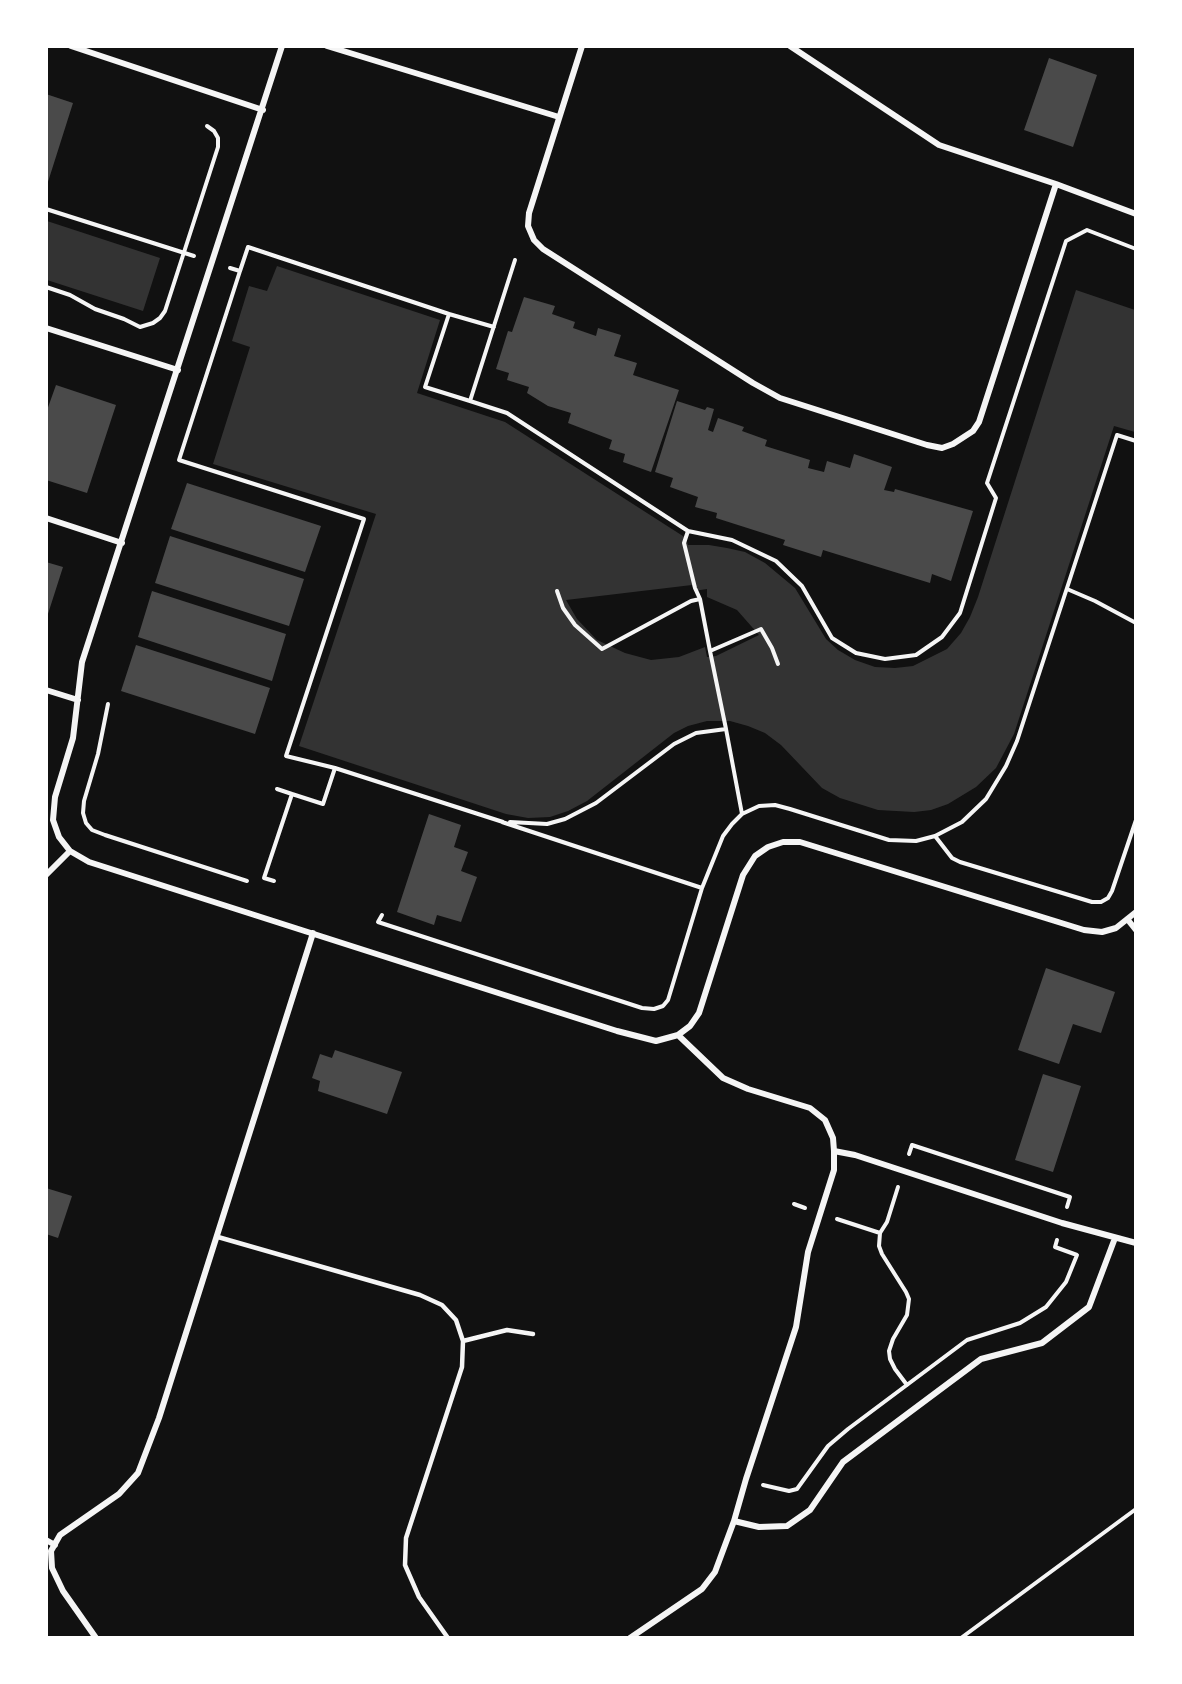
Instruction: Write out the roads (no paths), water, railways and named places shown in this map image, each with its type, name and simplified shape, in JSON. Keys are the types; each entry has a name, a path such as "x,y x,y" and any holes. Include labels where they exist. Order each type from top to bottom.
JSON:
{"street":[{"path":"71,46 263,110"},
{"path":"282,46 82,662 73,738 55,797 53,820 59,837 70,851 89,862 642,1039 656,1041 678,1035 690,1026 699,1013 743,875 755,856 768,847 783,842 800,842 1084,930 1102,932 1116,928 1136,912"},
{"path":"327,46 559,117"},
{"path":"582,46 529,213 528,226 534,240 543,249 743,377 780,398 942,448 964,438 979,422 1056,184"},
{"path":"790,46 939,146 1056,184 1136,214"},
{"path":"46,328 178,370"},
{"path":"46,518 122,543"},
{"path":"46,690 78,700"},
{"path":"46,875 70,851"},
{"path":"1128,920 1136,930"},
{"path":"96,1638 63,1591 52,1568 51,1551 60,1535 119,1494 138,1473 159,1418 218,1237 313,933"},
{"path":"630,1638 702,1589 715,1572 734,1521 796,1327 808,1252 834,1170 833,1138 825,1120 810,1108 748,1089 723,1078 678,1035"},
{"path":"834,1151 855,1155 1062,1223 1136,1243"},
{"path":"734,1521 759,1527 787,1526 810,1509 843,1462 981,1359 1042,1343 1089,1307 1115,1238"},
{"path":"46,1540 55,1545"}],"lane":[{"path":"218,1237 420,1295 442,1305 456,1320 463,1341 462,1367 406,1538 405,1565 419,1597 448,1638"},
{"path":"463,1341 507,1330 533,1334"}]}
